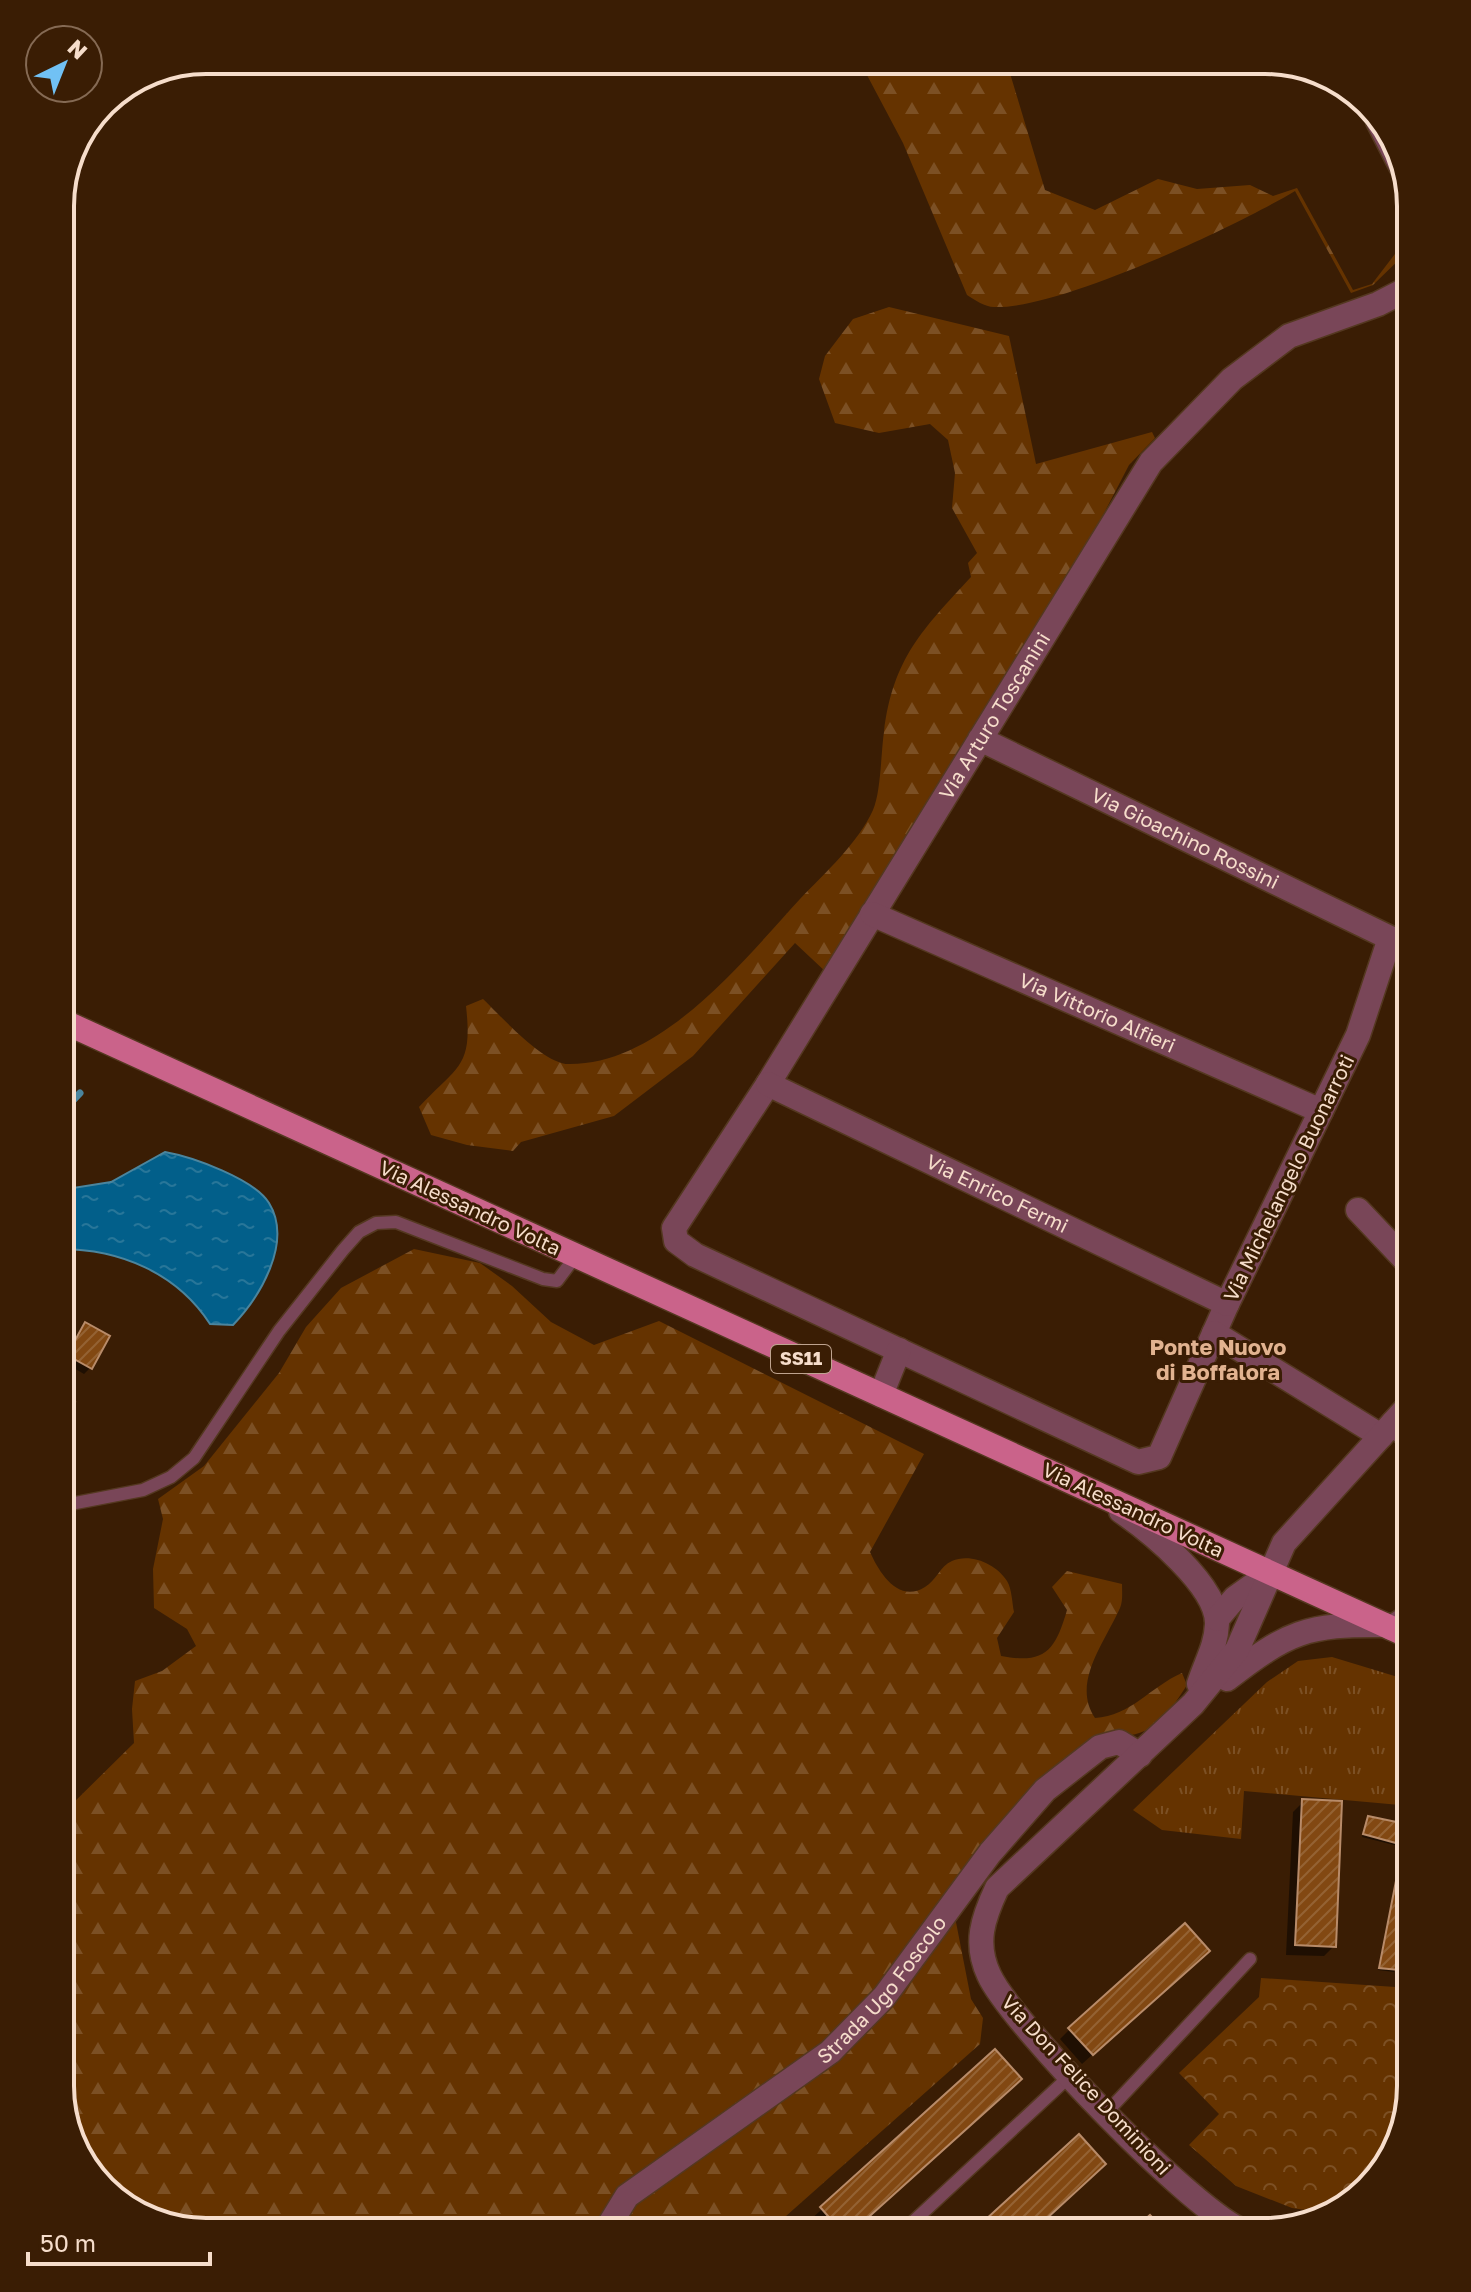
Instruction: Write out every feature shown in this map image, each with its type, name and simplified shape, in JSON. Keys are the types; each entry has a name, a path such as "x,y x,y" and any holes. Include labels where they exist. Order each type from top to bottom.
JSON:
{"main road":[{"name":"Via Alessandro Volta","path":"74,1026 1270,1573 1397,1625"}],"street":[{"name":"Via Arturo Toscanini","path":"899,1350 695,1255 676,1241 674,1228 768,1084 1151,462 1232,379 1289,336 1397,294"},
{"name":"Via Gioachino Rossini","path":"980,739 1390,938"},
{"name":"Via Vittorio Alfieri","path":"872,914 1321,1111"},
{"name":"Via Michelangelo Buonarroti","path":"899,1350 1138,1462 1159,1457 1227,1304 1358,1035 1390,938"},
{"name":"Via Enrico Fermi","path":"768,1084 1227,1304"},
{"path":"1358,1210 1397,1251"},
{"path":"1214,1333 1395,1433"},
{"path":"881,1395 899,1350"},
{"name":"Via Don Felice Dominioni","path":"1193,1704 1237,1650 1284,1543 1395,1433"},
{"path":"1097,1493 1147,1529 1184,1566 1204,1590 1217,1619 1235,1598 1270,1573"},
{"name":"Via Don Felice Dominioni","path":"1193,1704 1215,1647 1217,1619"},
{"name":"Via Don Felice Dominioni","path":"1221,2218 1194,2199 1107,2112 1000,1994 988,1974 979,1944 982,1920 997,1888 1193,1704 1265,1648 1300,1632 1344,1624 1397,1626"},
{"name":"Strada Ugo Foscolo","path":"614,2218 627,2196 830,2052 884,1997 990,1853 1045,1790 1100,1747 1119,1742 1140,1755"}],"lane":[{"path":"74,1503 143,1490 171,1477 194,1458 279,1331 359,1232 376,1223 396,1222 543,1279 557,1281 575,1257"},
{"path":"1107,2112 1250,1959"},
{"path":"917,2218 1071,2075"}],"green space":[{"path":"866,74 1010,74 1045,190 1095,210 1158,179 1197,189 1250,185 1273,196 1297,188 1353,290 1372,284 1397,251 1397,262 1373,285 1351,293 1295,191 1191,244 1102,281 1023,304 987,306 967,295 903,143"},
{"path":"889,307 1009,336 1036,464 1152,432 1155,438 1129,465 1059,600 827,973 795,943 693,1056 614,1116 521,1142 513,1151 467,1145 431,1135 419,1107 460,1064 467,1042 466,1006 483,999 535,1048 559,1062 569,1064 603,1060 636,1047 667,1029 726,979 840,857 867,822 878,793 888,706 903,664 925,629 971,577 968,563 977,553 952,508 955,473 948,440 930,424 879,433 835,423 819,379 825,356 853,319"},
{"path":"414,1249 480,1263 512,1286 551,1322 594,1345 659,1321 924,1454 870,1552 884,1576 898,1589 906,1592 925,1587 952,1561 967,1558 982,1562 1002,1575 1011,1592 1014,1612 997,1638 1001,1656 1028,1658 1046,1652 1058,1636 1067,1610 1052,1587 1067,1571 1122,1584 1120,1608 1088,1677 1089,1705 1095,1718 1130,1707 1182,1673 1187,1685 1162,1719 1133,1735 1103,1737 954,1912 971,1999 983,2018 980,2044 784,2218 617,2218 606,2209 601,2218 198,2218 164,2211 133,2196 107,2173 88,2144 77,2112 74,2086 74,1802 134,1743 132,1709 135,1681 162,1671 196,1646 187,1629 154,1608 153,1569 163,1519 158,1499 204,1466 279,1373 306,1327 341,1288"},
{"path":"1332,1657 1397,1677 1397,1805 1244,1791 1241,1839 1162,1830 1133,1810 1267,1682 1298,1661"},
{"path":"1261,1978 1397,1987 1396,2103 1387,2136 1375,2159 1352,2185 1338,2196 1308,2210 1292,2208 1236,2186 1189,2145 1219,2114 1179,2073 1259,1997"}],"water":[{"path":"165,1152 206,1164 237,1178 269,1203 277,1235 270,1268 253,1300 233,1325 210,1324 181,1291 145,1267 125,1259 74,1250 74,1188 111,1182"}],"building":[{"path":"85,1322 110,1336 92,1369 74,1359 74,1342"},
{"path":"1302,1799 1342,1801 1336,1947 1295,1945"},
{"path":"1368,1816 1397,1822 1397,1843 1363,1834"},
{"path":"1397,1876 1397,1970 1379,1968"},
{"path":"1185,1923 1210,1951 1093,2055 1068,2028"},
{"path":"995,2049 1022,2079 868,2218 830,2218 820,2207"},
{"path":"1079,2134 1106,2164 1047,2218 987,2218"}],"waterway":[{"path":"74,1099 80,1093"}],"district":[{"name":"Ponte Nuovo di Boffalora","path":"1218,1360"}]}
